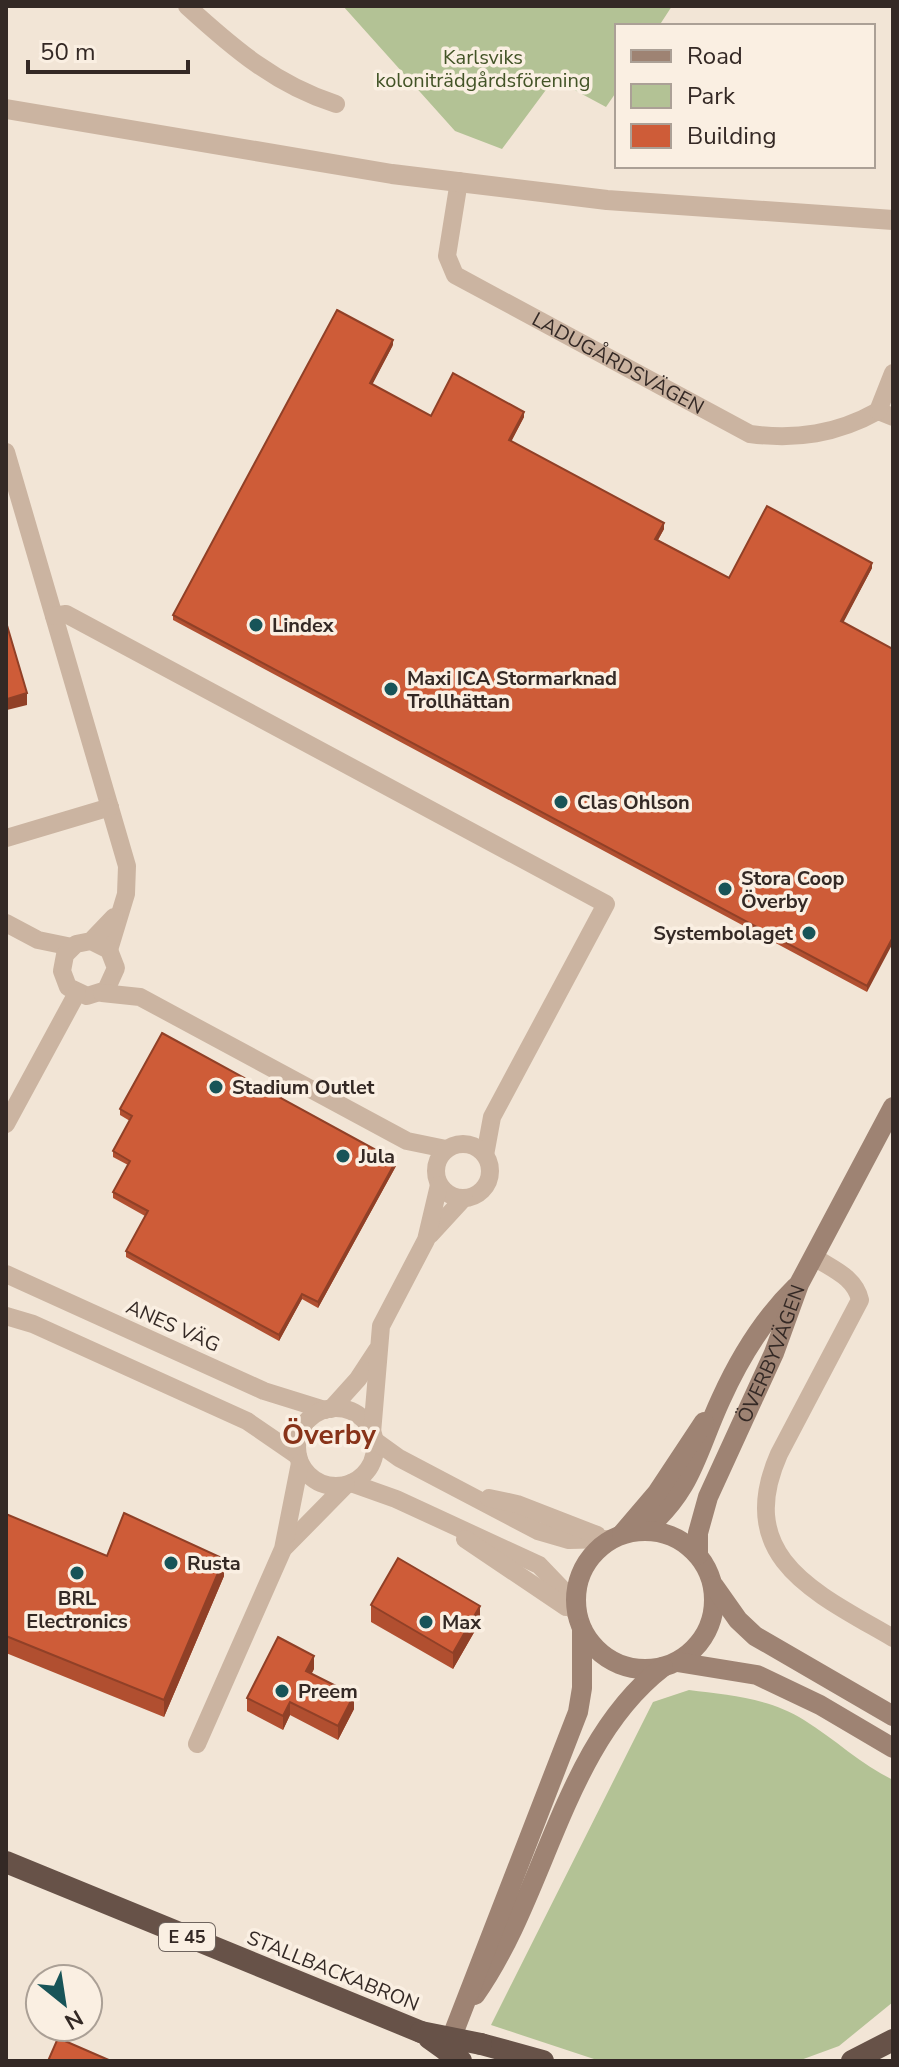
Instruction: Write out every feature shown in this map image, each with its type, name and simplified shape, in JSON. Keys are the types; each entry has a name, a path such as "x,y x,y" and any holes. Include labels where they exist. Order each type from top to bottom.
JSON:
{"highway":[{"name":"STALLBACKABRON","path":"6,1862 476,2056 543,2061"},
{"path":"852,2061 893,2040"}],"main road":[{"path":"799,1284 893,1107"},
{"name":"ÖVERBYVÄGEN","path":"466,2008 476,1970 578,1712 582,1688 576,1597 579,1577 588,1559 616,1537 657,1493 721,1400 758,1331 775,1307 799,1284"},
{"name":"ÖVERBYVÄGEN","path":"698,1555 702,1514 708,1497 774,1353 799,1284"},
{"name":"ÖVERBYVÄGEN","path":"645,1530 678,1499 695,1467 721,1400"},
{"path":"616,1537 645,1530 679,1539 698,1555 713,1585 738,1620 755,1636 893,1716"},
{"name":"ÖVERBYVÄGEN","path":"442,2061 466,2008 509,1941 603,1733 635,1691 705,1635 714,1611 713,1585"},
{"path":"580,1623 602,1654 621,1665 642,1669 670,1664 757,1675 793,1691 893,1748"}],"street":[{"path":"187,6 256,66 308,95 336,104"},
{"path":"12,114 295,159 607,200 893,220"},
{"name":"LADUGÅRDSVÄGEN","path":"459,181 447,256 455,275 750,434 811,435 885,414 893,373"},
{"path":"6,452 129,879 109,950 116,968 140,997 407,1141 454,1146 485,1155"},
{"path":"54,616 66,614 606,904 492,1117 485,1155 490,1171 487,1183 479,1193 464,1198 426,1240 387,1311 378,1347 370,1466 283,1549"},
{"path":"6,838 110,807"},
{"path":"6,923 38,940 72,947 91,941 118,912"},
{"path":"38,940 62,971 68,987 77,993 140,997"},
{"path":"91,941 109,950"},
{"path":"62,971 63,960 72,947"},
{"path":"102,993 112,982 116,968"},
{"path":"6,1124 77,993"},
{"path":"426,1240 438,1181 436,1163 492,1117"},
{"path":"407,1141 448,1194 464,1198"},
{"path":"814,1257 849,1279 858,1288 860,1300 767,1480 765,1518 769,1538 783,1563 800,1580 893,1638"},
{"name":"ANES VÄG","path":"6,1274 264,1391 328,1409"},
{"path":"6,1316 33,1324 247,1421 299,1460 319,1483 348,1484 396,1499 444,1522 479,1550 544,1589 580,1623"},
{"path":"197,1744 283,1549 299,1460 300,1433 314,1415 328,1409 358,1379 378,1347"},
{"path":"328,1409 360,1417 373,1436 399,1458 476,1495 517,1504 616,1537"}],"green space":[{"name":"Karlsviks koloniträdgårdsförening","path":"343,6 672,6 660,24 615,24 615,94 606,107 554,79 502,149 455,131"},
{"path":"689,1690 748,1699 791,1713 893,1780 893,2002 839,2046 798,2061 600,2061 491,2025 653,1702"}],"building":[{"path":"337,310 393,340 370,383 431,416 453,373 524,412 509,440 664,523 655,539 729,578 767,506 872,563 841,621 893,649 893,937 867,986 173,615"},
{"path":"6,622 27,693 6,701"},
{"path":"162,1033 396,1161 318,1302 302,1294 279,1335 126,1251 148,1211 113,1192 130,1161 113,1151 132,1116 120,1109"},
{"path":"124,1513 224,1559 164,1700 6,1636 6,1514 107,1556"},
{"name":"Max","path":"398,1558 480,1606 453,1653 371,1605"},
{"path":"278,1637 314,1656 306,1671 354,1695 338,1726 290,1702 283,1716 247,1698"},
{"path":"56,2043 70,2043 111,2061 48,2061"}],"place":[{"name":"Lindex","path":"256,625"},
{"name":"Maxi ICA Stormarknad Trollhättan","path":"391,689"},
{"name":"Clas Ohlson","path":"561,802"},
{"name":"Stora Coop Överby","path":"725,889"},
{"name":"Systembolaget","path":"809,933"},
{"name":"Stadium Outlet","path":"216,1087"},
{"name":"Jula","path":"343,1156"},
{"name":"Rusta","path":"171,1563"},
{"name":"BRL Electronics","path":"77,1573"},
{"name":"Max","path":"426,1622"},
{"name":"Preem","path":"282,1691"}],"district":[{"name":"Överby","path":"329,1435"}]}
